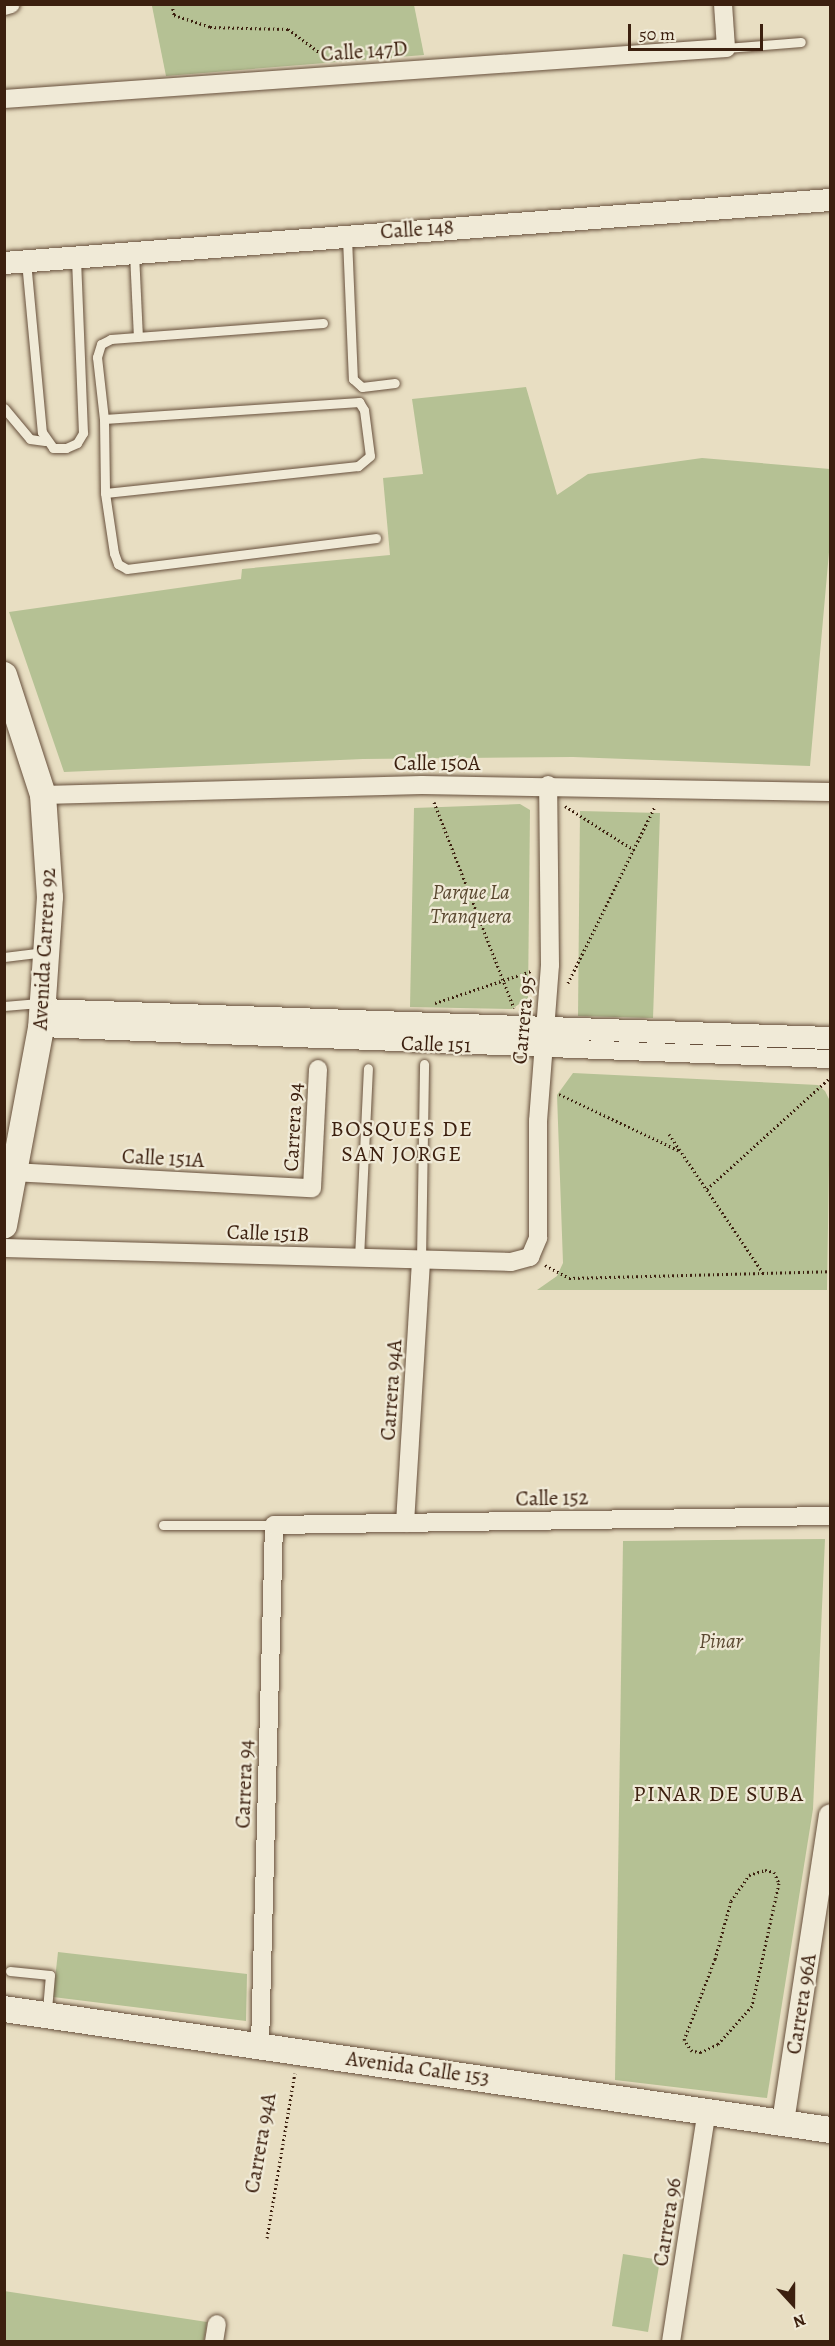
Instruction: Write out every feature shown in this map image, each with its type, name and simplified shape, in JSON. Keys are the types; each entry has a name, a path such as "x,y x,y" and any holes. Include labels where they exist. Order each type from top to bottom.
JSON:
{"main road":[{"name":"Avenida Carrera 92","path":"4,1226 15,1137 43,1014 50,897 43,795 7,688"},
{"name":"Avenida Calle 153","path":"4,2009 783,2121 831,2130"}],"street":[{"path":"4,6 11,4"},
{"path":"723,4 726,48"},
{"name":"Calle 147D","path":"4,99 726,48"},
{"name":"Calle 148","path":"15,262 347,234 831,200"},
{"name":"Calle 150A","path":"43,795 427,785 549,791 663,788 831,792"},
{"name":"Carrera 95","path":"530,1257 538,1238 540,1085 550,965 549,791"},
{"name":"Calle 151","path":"43,1014 521,1027 544,1038 831,1038"},
{"name":"Calle 151","path":"43,1014 544,1038 831,1059"},
{"name":"Carrera 94","path":"312,1188 318,1069"},
{"name":"Calle 151A","path":"12,1172 312,1188"},
{"name":"Calle 151B","path":"4,1248 511,1262 530,1257"},
{"name":"Carrera 94A","path":"405,1523 421,1260"},
{"name":"Calle 152","path":"274,1525 831,1516"},
{"name":"Carrera 94","path":"260,2045 274,1525"},
{"name":"Carrera 96A","path":"783,2121 831,1816"},
{"name":"Carrera 96","path":"671,2342 707,2110"}],"lane":[{"path":"726,48 801,42"},
{"path":"347,234 353,379 362,387 395,383"},
{"path":"134,253 138,337"},
{"path":"4,408 30,439 45,441 53,448 66,448 77,443 82,433 76,257"},
{"path":"15,262 45,441"},
{"path":"323,323 111,339 101,344 97,357 104,419 105,493 114,553 118,564 127,569 376,538"},
{"path":"104,419 359,402 364,410 370,456 358,466 105,493"},
{"path":"4,957 48,952"},
{"path":"4,1006 43,1014"},
{"path":"421,1260 424,1064"},
{"path":"359,1258 368,1068"},
{"path":"163,1525 274,1525"},
{"path":"10,1971 50,1974 46,2015"}],"path":[{"path":"172,4 174,15 210,27 288,29 321,51 343,75"},
{"path":"427,785 521,1027"},
{"path":"566,986 663,788"},
{"path":"549,791 634,850"},
{"path":"425,1007 550,965"},
{"path":"707,1190 831,1078"},
{"path":"540,1085 682,1152"},
{"path":"669,1134 763,1273"},
{"path":"530,1257 568,1278 831,1271"},
{"path":"765,1870 774,1872 779,1882 776,1910 752,2006 718,2044 701,2052 686,2048 684,2040 715,1959 731,1901 748,1875 765,1870"},
{"name":"Carrera 94A","path":"267,2238 296,2068"}],"green space":[{"path":"414,5 424,55 166,76 152,6"},
{"path":"526,387 557,495 588,474 702,458 830,469 830,541 810,766 573,757 363,759 64,772 9,612 241,579 242,569 390,555 383,478 423,474 412,399"},
{"name":"Parque La Tranquera","path":"520,804 530,810 528,998 512,1009 410,1007 414,808"},
{"path":"580,811 660,813 653,1018 578,1016"},
{"path":"573,1073 818,1085 825,1091 830,1101 827,1290 537,1290 557,1276 563,1263 557,1095"},
{"name":"Pinar","path":"825,1539 813,1809 767,2098 615,2080 623,1541"},
{"path":"58,1952 247,1974 246,2021 53,1997"},
{"path":"623,2254 660,2260 648,2332 612,2326"},
{"path":"4,2291 207,2322 204,2341 5,2341"}],"district":[{"name":"BOSQUES DE SAN JORGE","path":"402,1142"},
{"name":"PINAR DE SUBA","path":"719,1795"}]}
